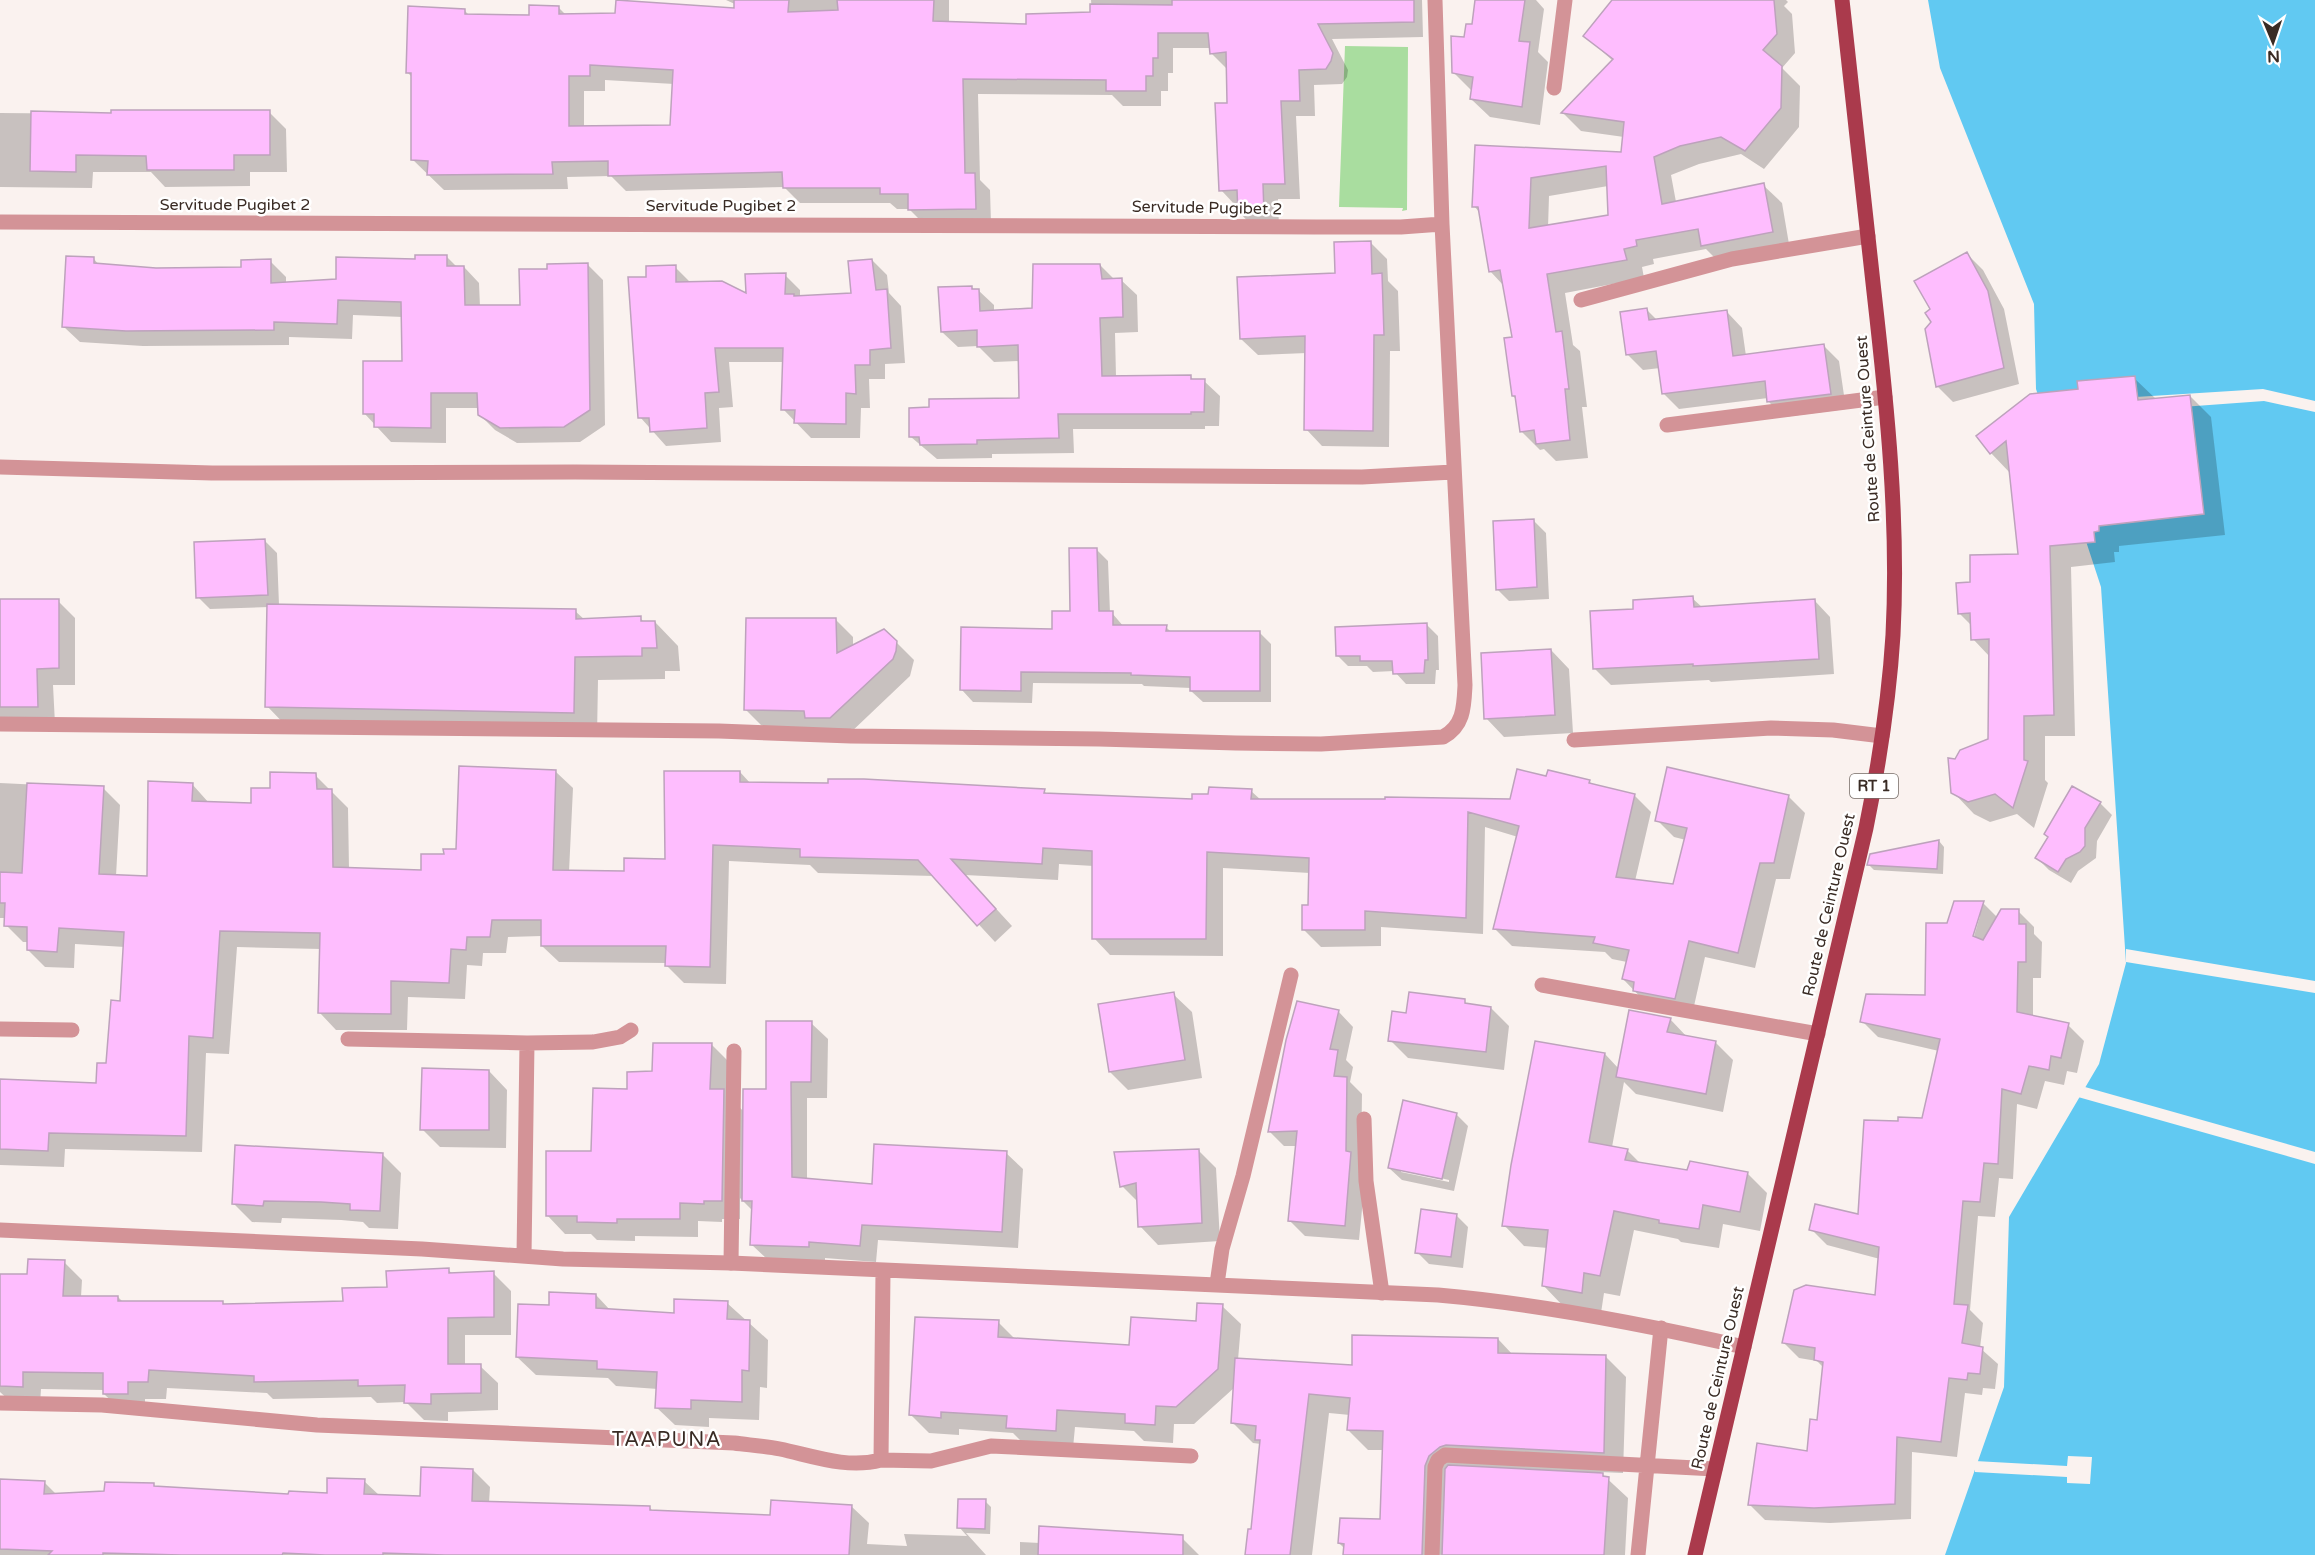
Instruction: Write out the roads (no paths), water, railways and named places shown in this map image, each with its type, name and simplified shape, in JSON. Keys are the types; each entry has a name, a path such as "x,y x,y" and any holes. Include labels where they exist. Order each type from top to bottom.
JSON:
{"main road":[{"name":"Route de Ceinture Ouest","path":"1695,1555 1866,828 1889,682 1894,576 1893,511 1885,397 1842,0"}],"street":[{"path":"0,724 719,731 851,736 1321,744 1443,737 1451,733 1460,721 1465,685 1442,224 1435,0"},
{"path":"1554,88 1565,0"},
{"name":"Servitude Pugibet 2","path":"0,222 1401,227 1442,224"},
{"path":"1581,300 1732,259 1868,236"},
{"path":"1667,425 1885,397"},
{"path":"0,467 212,473 574,472 1350,477 1453,472"},
{"path":"1574,740 1771,728 1833,730 1882,736"},
{"path":"1216,1284 1222,1249 1243,1176 1291,975"},
{"path":"1542,984 1818,1034"},
{"path":"0,1029 72,1030"},
{"path":"348,1040 527,1044 594,1042 620,1037 631,1030"},
{"path":"524,1256 527,1044"},
{"path":"731,1263 734,1051"},
{"path":"1364,1119 1366,1180 1382,1293"},
{"path":"0,1230 410,1248 524,1256 1216,1284 1494,1300 1661,1328 1744,1347"},
{"path":"881,1460 883,1271"},
{"path":"1638,1555 1661,1328"},
{"path":"0,1403 102,1405 317,1425 734,1443 856,1464 881,1460 931,1461 990,1446 1191,1456"},
{"path":"1432,1555 1435,1467 1438,1460 1445,1455 1715,1469"}],"water":[{"path":"1928,0 2315,0 2315,1555 1945,1555 2004,1387 2009,1217 2099,1064 2126,963 2101,587 2036,389 2034,304 1940,68"}],"district":[{"name":"TAAPUNA","path":"667,1440"}]}
